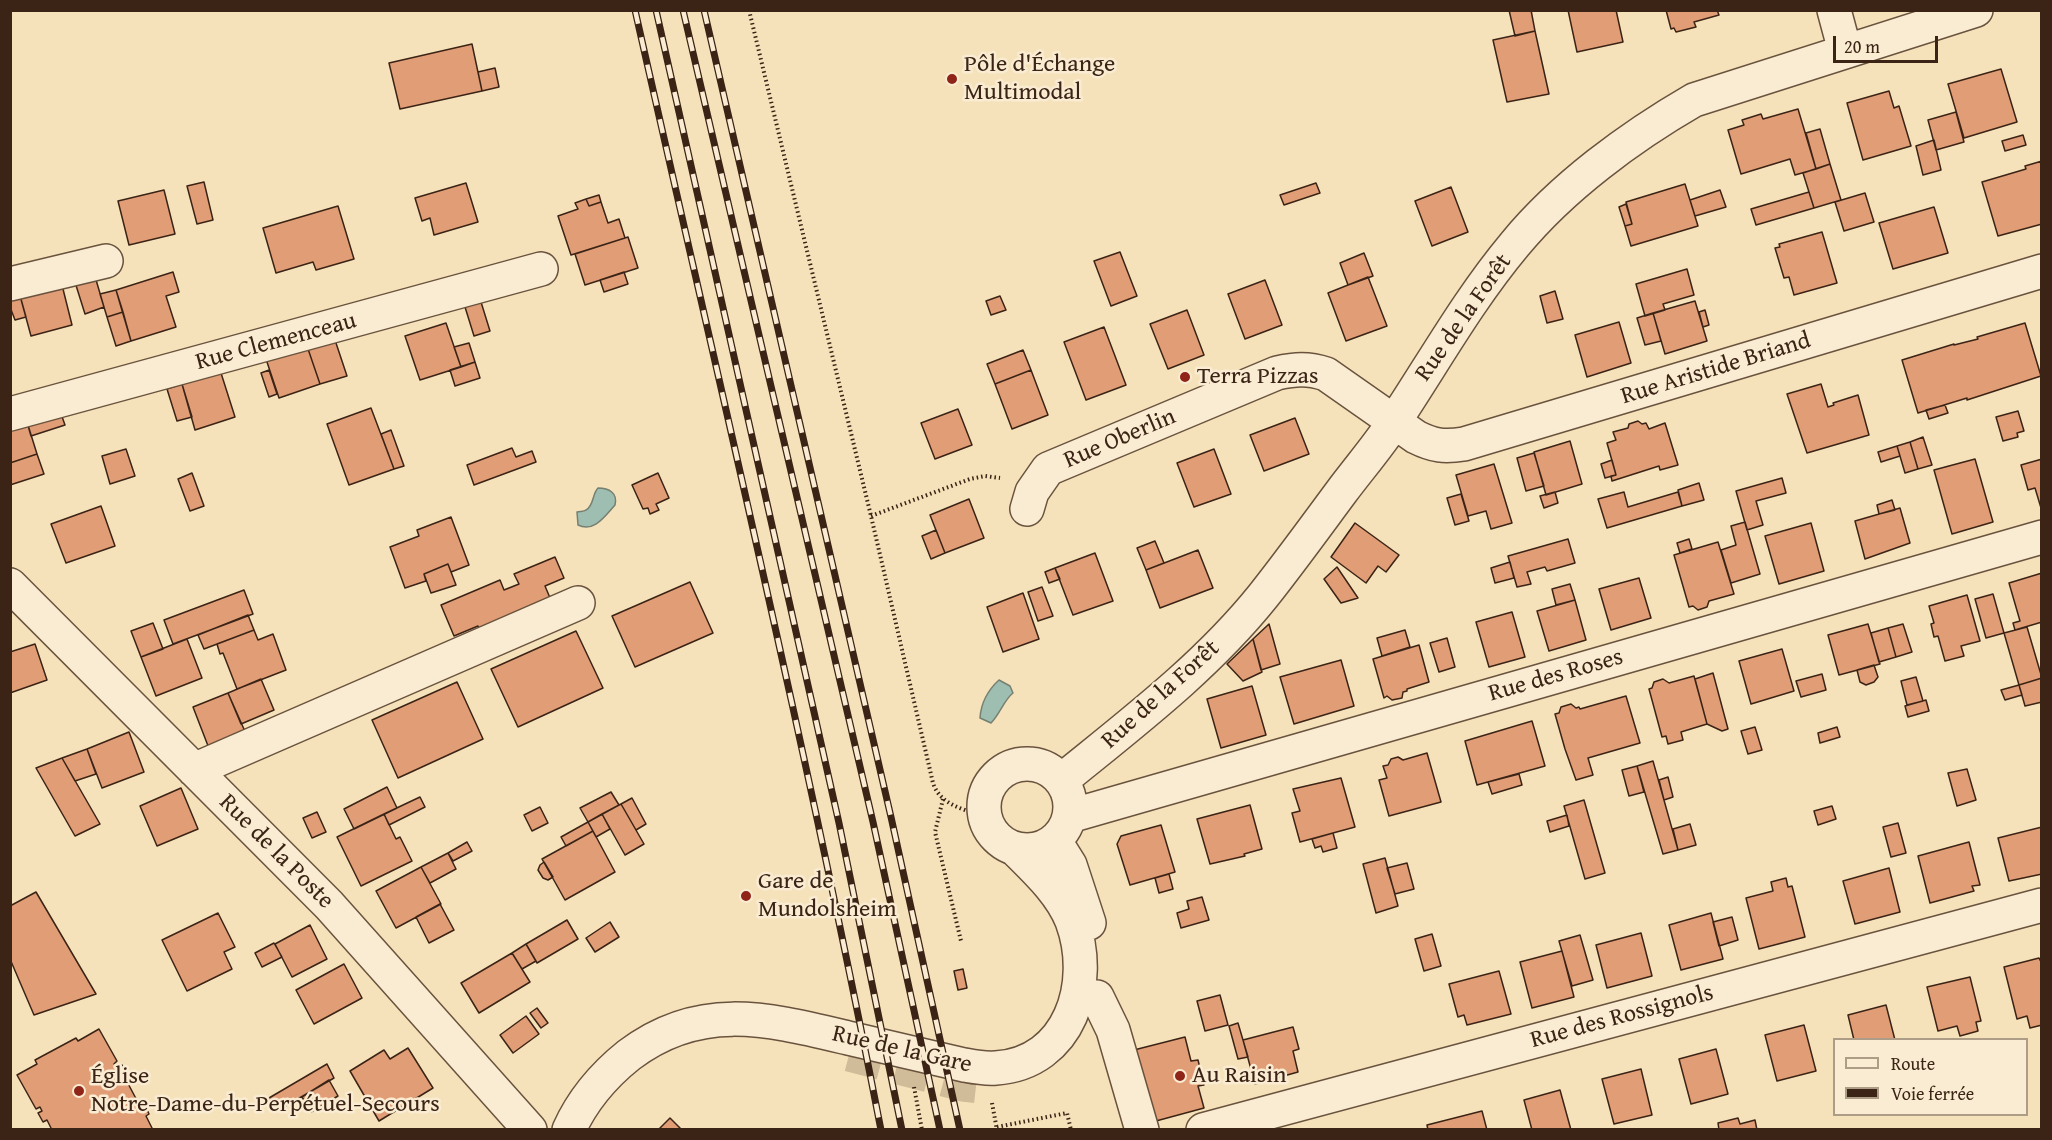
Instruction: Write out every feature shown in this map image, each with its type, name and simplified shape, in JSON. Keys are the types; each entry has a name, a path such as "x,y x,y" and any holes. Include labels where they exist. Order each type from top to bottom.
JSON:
{"street":[{"path":"1834,10 1845,51"},
{"name":"Rue de la Forêt","path":"1062,780 1178,685 1235,628 1263,596 1395,421 1449,333 1516,243 1544,211 1618,149 1694,100 1976,10"},
{"path":"10,284 106,261"},
{"name":"Rue Clemenceau","path":"10,414 541,270"},
{"name":"Rue Aristide Briand","path":"1395,421 1432,445 1464,444 2042,271"},
{"name":"Rue Oberlin","path":"1027,508 1032,492 1048,469 1277,373 1310,369 1326,374 1395,421"},
{"name":"Rue des Roses","path":"1062,829 2042,537"},
{"name":"Rue de la Poste","path":"17,601 194,770 329,905 530,1130"},
{"path":"194,770 578,603"},
{"path":"1023,764 1038,765 1051,770 1062,780 1071,803 1062,829 1043,848 1029,851 1016,850 996,838 988,828 984,817 984,802 988,788 996,776 1008,768 1023,764"},
{"name":"Rue de la Gare","path":"580,1130 631,1073 672,1048 694,1041 748,1035 840,1044 964,1065 986,1078 1031,1076 1052,1066 1068,1053 1090,1023 1099,979 1097,957 1088,918 1070,865 1062,829"},
{"name":"Rue de la Gare","path":"986,1078 1050,1046 1064,1029 1075,1007 1080,986 1081,964 1072,922 1063,903 1043,877 1016,850"},
{"name":"Rue des Rossignols","path":"1203,1130 2042,905"},
{"path":"1097,997 1113,1030 1142,1130"},
{"name":"Rue de la Gare","path":"569,1130 594,1089 618,1064 641,1046 683,1026 726,1019 770,1020 840,1044"}],"path":[{"path":"749,10 933,783 936,793 943,800 984,817"},
{"path":"871,516 970,479 985,476 1020,477 1048,469"},
{"path":"943,800 935,832 961,941"},
{"path":"986,1078 997,1128 1067,1113 1071,1130"},
{"path":"912,1079 922,1130"}],"shaded area":[{"path":"598,488 606,489 614,494 615,505 594,525 584,527 578,525 577,512 589,508"},
{"path":"999,680 1010,686 1013,693 991,723 980,718 981,712 986,697"}],"building":[{"path":"1509,10 1531,10 1535,31 1515,36"},
{"path":"1568,10 1616,10 1623,42 1577,52"},
{"path":"1666,10 1717,10 1719,15 1694,22 1696,27 1676,32 1674,28 1671,29"},
{"path":"1535,31 1549,94 1507,102 1493,40"},
{"path":"472,44 482,91 400,109 389,63"},
{"path":"495,68 499,87 482,91 478,72"},
{"path":"2001,69 2017,122 1964,138 1948,84"},
{"path":"1889,91 1894,108 1899,106 1911,146 1863,160 1847,103"},
{"path":"1798,109 1816,169 1795,175 1790,159 1741,174 1728,130 1744,125 1742,120 1761,114 1763,119"},
{"path":"1956,112 1964,142 1936,150 1928,120"},
{"path":"1820,129 1830,164 1816,169 1806,133"},
{"path":"2023,135 2026,145 2005,151 2002,141"},
{"path":"1934,140 1941,170 1923,175 1916,146"},
{"path":"2042,161 2042,224 1998,236 1982,182 2026,169 2025,166"},
{"path":"1830,164 1841,200 1814,208 1803,173"},
{"path":"204,182 213,220 197,224 187,186"},
{"path":"466,183 478,222 434,235 430,218 422,221 415,198"},
{"path":"1316,183 1320,193 1284,205 1280,195"},
{"path":"1685,184 1698,226 1631,246 1625,226 1632,224 1626,202"},
{"path":"1451,187 1468,232 1432,246 1415,201"},
{"path":"164,190 175,234 129,245 118,201"},
{"path":"1720,190 1726,207 1695,216 1690,200"},
{"path":"1809,192 1814,208 1756,225 1751,209"},
{"path":"1865,193 1874,222 1844,231 1835,202"},
{"path":"599,195 601,202 589,206 586,199"},
{"path":"586,199 589,206 601,202 608,223 619,219 625,238 571,255 558,216 578,209 575,203"},
{"path":"1626,204 1632,224 1625,226 1619,207"},
{"path":"338,206 354,259 316,270 313,262 276,273 263,228"},
{"path":"1934,207 1948,253 1893,269 1879,223"},
{"path":"1822,232 1837,283 1794,295 1789,277 1784,278 1775,248 1780,247 1779,244"},
{"path":"628,237 638,268 585,285 575,254"},
{"path":"1120,252 1137,296 1111,306 1094,261"},
{"path":"1364,253 1373,276 1348,285 1340,263"},
{"path":"1687,269 1694,295 1663,304 1665,310 1645,316 1636,284"},
{"path":"173,272 179,292 166,296 176,327 131,341 116,290"},
{"path":"624,272 628,284 604,292 600,280"},
{"path":"94,273 104,307 85,314 74,279"},
{"path":"1368,277 1387,326 1346,341 1328,293"},
{"path":"1265,280 1282,325 1245,339 1228,294"},
{"path":"61,281 72,325 31,336 19,292"},
{"path":"116,290 123,312 107,317 100,294"},
{"path":"1555,291 1563,319 1547,323 1540,296"},
{"path":"19,292 26,317 15,320 10,307 10,294"},
{"path":"1000,296 1006,310 991,315 986,301"},
{"path":"1695,301 1707,341 1665,354 1653,313"},
{"path":"481,302 490,331 474,336 465,307"},
{"path":"1187,310 1204,355 1168,369 1150,324"},
{"path":"1705,310 1709,325 1703,327 1699,312"},
{"path":"123,312 131,341 116,346 107,317"},
{"path":"1653,313 1661,341 1645,345 1637,318"},
{"path":"1619,322 1631,363 1587,377 1575,335"},
{"path":"446,323 461,367 420,380 405,336"},
{"path":"2025,323 2041,376 1918,413 1902,360"},
{"path":"1104,327 1126,385 1086,400 1064,342"},
{"path":"334,337 347,376 320,384 307,346"},
{"path":"469,343 475,362 461,367 454,347"},
{"path":"307,346 320,384 279,398 266,359"},
{"path":"1023,350 1031,370 995,384 987,364"},
{"path":"475,362 480,378 455,386 450,370"},
{"path":"269,370 277,394 269,397 261,373"},
{"path":"1031,370 1048,415 1012,429 995,384"},
{"path":"221,373 235,417 195,430 182,384"},
{"path":"182,384 192,417 177,421 167,389"},
{"path":"1821,384 1828,407 1834,405 1833,403 1858,395 1869,435 1807,453 1787,394"},
{"path":"1945,405 1948,413 1929,419 1926,410"},
{"path":"371,408 394,469 349,485 327,424"},
{"path":"958,409 972,445 935,459 921,423"},
{"path":"60,411 65,425 31,436 27,422"},
{"path":"2018,411 2024,431 2017,433 2018,437 2003,441 1996,417"},
{"path":"1295,418 1309,454 1264,471 1250,435"},
{"path":"1638,421 1642,424 1646,423 1649,429 1665,423 1678,465 1660,470 1659,466 1612,481 1611,476 1616,475 1607,443 1616,440 1613,432 1628,428 1629,424"},
{"path":"27,422 37,454 10,463 10,427"},
{"path":"391,430 404,466 394,469 381,434"},
{"path":"1923,437 1932,465 1918,469 1910,442"},
{"path":"1570,441 1582,484 1546,495 1534,452"},
{"path":"1910,442 1918,469 1905,473 1897,446"},
{"path":"1897,446 1900,456 1881,462 1878,452"},
{"path":"512,448 516,457 532,451 536,462 474,485 467,465"},
{"path":"126,449 135,476 110,484 102,456"},
{"path":"1214,449 1231,494 1194,507 1177,463"},
{"path":"1534,453 1544,486 1526,491 1517,458"},
{"path":"37,454 44,474 10,485 10,463"},
{"path":"1975,459 1993,522 1952,534 1934,470"},
{"path":"2042,459 2041,508 2035,488 2028,490 2021,465"},
{"path":"1612,460 1616,475 1605,478 1601,464"},
{"path":"1494,464 1512,523 1491,529 1486,511 1468,516 1456,475"},
{"path":"192,473 204,506 190,511 178,479"},
{"path":"658,473 669,498 656,504 659,510 650,514 648,508 643,509 632,485"},
{"path":"1782,478 1786,493 1756,501 1763,525 1747,530 1736,491"},
{"path":"1699,483 1704,500 1682,506 1678,490"},
{"path":"1555,492 1558,503 1544,508 1540,496"},
{"path":"1624,492 1628,507 1678,492 1682,506 1607,528 1598,499"},
{"path":"1461,494 1469,521 1455,525 1447,498"},
{"path":"969,499 984,538 945,553 930,515"},
{"path":"1892,500 1895,510 1879,514 1877,505"},
{"path":"101,506 115,546 66,563 51,524"},
{"path":"1900,508 1910,543 1865,559 1855,521"},
{"path":"451,517 469,565 451,572 448,564 424,574 426,581 405,588 390,547 419,536 417,530"},
{"path":"1745,522 1760,574 1731,583 1721,550 1736,545 1731,526"},
{"path":"1355,523 1399,555 1386,572 1378,566 1366,583 1331,557"},
{"path":"1811,523 1824,571 1779,584 1765,536"},
{"path":"936,530 945,553 931,559 922,536"},
{"path":"1568,539 1575,563 1547,571 1545,567 1527,572 1531,584 1517,587 1508,556"},
{"path":"1689,539 1692,549 1680,553 1677,543"},
{"path":"1155,541 1164,563 1146,570 1137,548"},
{"path":"1718,542 1734,594 1709,601 1707,607 1698,610 1693,606 1689,607 1674,555"},
{"path":"1198,550 1213,588 1160,608 1146,570"},
{"path":"1095,553 1113,601 1073,615 1055,568"},
{"path":"555,557 564,578 545,586 553,605 482,634 478,626 454,636 441,605 500,580 504,590 519,584 514,574"},
{"path":"1510,562 1514,578 1495,583 1491,568"},
{"path":"448,564 456,585 431,593 424,574"},
{"path":"1337,567 1358,598 1341,603 1324,579"},
{"path":"1055,568 1060,579 1049,583 1045,572"},
{"path":"2042,573 2042,622 2015,630 2013,623 2020,621 2009,583"},
{"path":"1639,578 1651,618 1611,630 1599,589"},
{"path":"690,582 713,633 635,667 612,616"},
{"path":"1570,584 1575,600 1556,605 1552,589"},
{"path":"1042,587 1053,616 1038,621 1028,592"},
{"path":"244,590 253,614 173,644 164,620"},
{"path":"1023,593 1039,639 1003,652 987,607"},
{"path":"1993,594 2004,633 1986,638 1975,599"},
{"path":"1967,595 1980,641 1961,646 1964,656 1945,661 1938,636 1934,637 1931,624 1934,623 1929,606"},
{"path":"1575,600 1586,640 1549,651 1537,611"},
{"path":"1512,612 1525,657 1489,667 1476,622"},
{"path":"248,615 254,630 204,649 198,635"},
{"path":"153,623 163,649 141,657 131,631"},
{"path":"1269,624 1280,664 1261,670 1253,639"},
{"path":"1868,624 1880,664 1839,675 1828,635"},
{"path":"1903,624 1912,652 1896,657 1888,628"},
{"path":"2027,627 2042,678 2019,685 2004,633"},
{"path":"1888,628 1896,657 1879,662 1871,633"},
{"path":"254,630 258,640 273,634 286,670 237,689 223,653 220,654 217,644"},
{"path":"1405,630 1410,647 1382,656 1377,638"},
{"path":"576,631 603,688 518,727 491,669"},
{"path":"1447,638 1455,667 1439,672 1430,643"},
{"path":"187,639 202,678 156,696 141,657"},
{"path":"1253,639 1262,672 1243,681 1227,664"},
{"path":"35,644 47,680 10,693 10,652"},
{"path":"1419,645 1429,682 1407,689 1403,692 1402,698 1392,700 1387,696 1384,698 1373,659"},
{"path":"1782,649 1794,691 1751,704 1739,661"},
{"path":"1341,660 1354,706 1294,724 1280,677"},
{"path":"1874,665 1878,677 1874,682 1866,685 1860,682 1857,670"},
{"path":"1713,673 1728,729 1722,731 1707,724 1695,679"},
{"path":"1822,674 1826,690 1801,697 1796,681"},
{"path":"1694,676 1707,724 1681,732 1683,740 1668,744 1666,736 1662,737 1649,689 1652,688 1654,682 1663,679 1669,683"},
{"path":"1916,677 1923,701 1907,705 1901,681"},
{"path":"2042,678 2042,702 2025,706 2019,685"},
{"path":"261,679 274,710 241,724 228,693"},
{"path":"457,682 483,739 398,778 372,720"},
{"path":"2019,685 2022,695 2005,700 2001,690"},
{"path":"1252,686 1266,735 1221,748 1207,699"},
{"path":"228,693 247,736 210,751 193,707"},
{"path":"1626,696 1640,743 1588,758 1593,775 1576,780 1555,714 1559,713 1561,707 1571,704 1580,709"},
{"path":"1926,700 1929,711 1908,717 1905,706"},
{"path":"1532,721 1545,766 1477,785 1465,741"},
{"path":"1755,727 1762,750 1748,754 1741,731"},
{"path":"1837,727 1840,737 1820,743 1818,733"},
{"path":"129,732 144,772 102,788 87,749"},
{"path":"87,749 96,774 75,781 62,758"},
{"path":"1427,753 1441,802 1389,816 1379,780 1387,778 1383,766 1388,765 1391,759 1398,757 1403,760"},
{"path":"62,758 100,824 75,836 36,768"},
{"path":"1653,761 1678,850 1663,854 1637,766"},
{"path":"1637,766 1644,792 1629,796 1622,770"},
{"path":"1967,769 1976,800 1957,806 1948,773"},
{"path":"1519,774 1522,785 1492,794 1488,782"},
{"path":"1668,777 1673,797 1664,800 1659,780"},
{"path":"1341,778 1355,827 1300,842 1292,813 1300,811 1293,789"},
{"path":"387,787 397,808 354,829 344,809"},
{"path":"181,788 198,829 157,846 140,806"},
{"path":"611,792 619,805 588,822 580,808"},
{"path":"420,797 425,807 389,825 384,814"},
{"path":"632,798 646,824 636,830 621,804"},
{"path":"1584,800 1605,873 1585,879 1564,806"},
{"path":"621,804 644,844 625,855 602,814"},
{"path":"1250,805 1262,849 1244,854 1245,856 1210,864 1197,819"},
{"path":"1832,806 1836,819 1818,825 1814,811"},
{"path":"540,807 548,823 532,831 524,815"},
{"path":"317,812 326,832 312,838 303,818"},
{"path":"384,814 396,839 400,837 412,861 361,886 337,837"},
{"path":"602,814 610,829 596,837 588,822"},
{"path":"1567,815 1569,826 1550,832 1547,821"},
{"path":"588,822 593,831 566,846 561,837"},
{"path":"1898,823 1906,853 1891,857 1883,827"},
{"path":"1690,824 1696,845 1678,850 1673,829"},
{"path":"1161,825 1175,872 1130,885 1117,844 1121,836"},
{"path":"2042,827 2042,874 2009,881 1998,838"},
{"path":"593,831 615,872 565,900 542,859"},
{"path":"1333,833 1337,848 1323,852 1321,846 1315,848 1312,839"},
{"path":"467,842 472,851 453,861 448,853"},
{"path":"1969,842 1980,885 1972,886 1974,891 1930,903 1918,856"},
{"path":"448,853 456,869 430,883 421,867"},
{"path":"1385,858 1398,906 1376,913 1363,864"},
{"path":"544,862 553,877 548,880 543,878 538,870"},
{"path":"1407,863 1414,889 1395,894 1387,868"},
{"path":"421,867 441,904 396,928 376,891"},
{"path":"1889,868 1900,912 1855,924 1843,881"},
{"path":"1169,874 1173,889 1159,893 1155,878"},
{"path":"1786,878 1788,887 1792,886 1805,937 1759,949 1746,898 1773,891 1771,882"},
{"path":"36,892 96,994 34,1015 10,959 10,906"},
{"path":"1202,897 1209,920 1181,928 1177,913 1189,909 1187,901"},
{"path":"440,904 454,930 429,943 416,917"},
{"path":"218,913 235,947 224,952 232,969 187,991 162,940"},
{"path":"1711,913 1723,959 1681,970 1669,925"},
{"path":"1732,917 1738,940 1719,946 1713,922"},
{"path":"567,920 578,939 537,963 526,944"},
{"path":"610,922 619,937 595,952 586,938"},
{"path":"310,925 327,959 292,977 275,944"},
{"path":"1641,933 1652,976 1607,988 1596,945"},
{"path":"1432,934 1441,966 1424,971 1415,939"},
{"path":"1580,935 1593,980 1572,986 1559,941"},
{"path":"274,943 282,957 262,967 255,953"},
{"path":"526,944 536,961 522,969 512,953"},
{"path":"1562,951 1574,997 1532,1008 1520,962"},
{"path":"512,953 530,982 479,1013 461,983"},
{"path":"2039,958 2042,964 2042,1025 2030,1028 2027,1016 2017,1019 2004,967"},
{"path":"344,964 362,998 314,1024 296,990"},
{"path":"963,969 967,988 958,990 954,971"},
{"path":"1499,971 1511,1014 1467,1025 1464,1015 1458,1017 1449,984"},
{"path":"1970,977 1981,1021 1976,1022 1978,1031 1960,1036 1957,1026 1938,1031 1927,987"},
{"path":"1220,995 1228,1025 1205,1031 1197,1001"},
{"path":"1886,1005 1894,1038 1854,1038 1848,1015"},
{"path":"537,1008 548,1023 541,1028 530,1013"},
{"path":"526,1016 539,1034 513,1053 500,1035"},
{"path":"1238,1023 1248,1057 1238,1059 1229,1026"},
{"path":"1804,1025 1816,1071 1777,1081 1765,1035"},
{"path":"1293,1027 1299,1049 1293,1051 1298,1072 1255,1084 1243,1040"},
{"name":"Église Notre-Dame-du-Perpétuel-Secours","path":"99,1029 117,1061 114,1064 117,1068 122,1065 127,1074 124,1076 141,1108 145,1105 149,1114 146,1116 153,1130 52,1130 47,1120 43,1122 38,1113 42,1111 40,1107 36,1109 17,1075 37,1064 35,1060 76,1038 78,1041"},
{"path":"1185,1037 1191,1061 1198,1060 1204,1085 1198,1086 1204,1108 1156,1121 1130,1051"},
{"path":"408,1048 433,1088 379,1121 350,1071 384,1050 390,1059"},
{"path":"1716,1049 1728,1094 1691,1104 1679,1059"},
{"path":"327,1064 334,1078 277,1111 269,1098"},
{"path":"1641,1069 1652,1115 1614,1124 1602,1079"},
{"path":"329,1080 338,1096 311,1112 302,1097"},
{"path":"1560,1090 1571,1130 1532,1130 1524,1100"},
{"path":"1482,1111 1487,1130 1428,1130 1427,1125"},
{"path":"670,1118 682,1130 658,1130"},
{"path":"1738,1118 1740,1124 1755,1120 1757,1130 1719,1130 1718,1123"}],"tunnel":[{"path":"849,1055 963,1085 989,1088"}],"railway":[{"path":"635,10 824,849 881,1130"},
{"path":"656,10 839,823 902,1130"},
{"path":"683,10 873,822 940,1130"},
{"path":"704,10 891,817 960,1130"}],"place":[{"name":"Pôle d'Échange Multimodal","path":"952,79"},
{"name":"Terra Pizzas","path":"1185,377"},
{"name":"Gare de Mundolsheim","path":"746,896"},
{"name":"Au Raisin","path":"1180,1076"},
{"name":"Église Notre-Dame-du-Perpétuel-Secours","path":"79,1091"}]}
